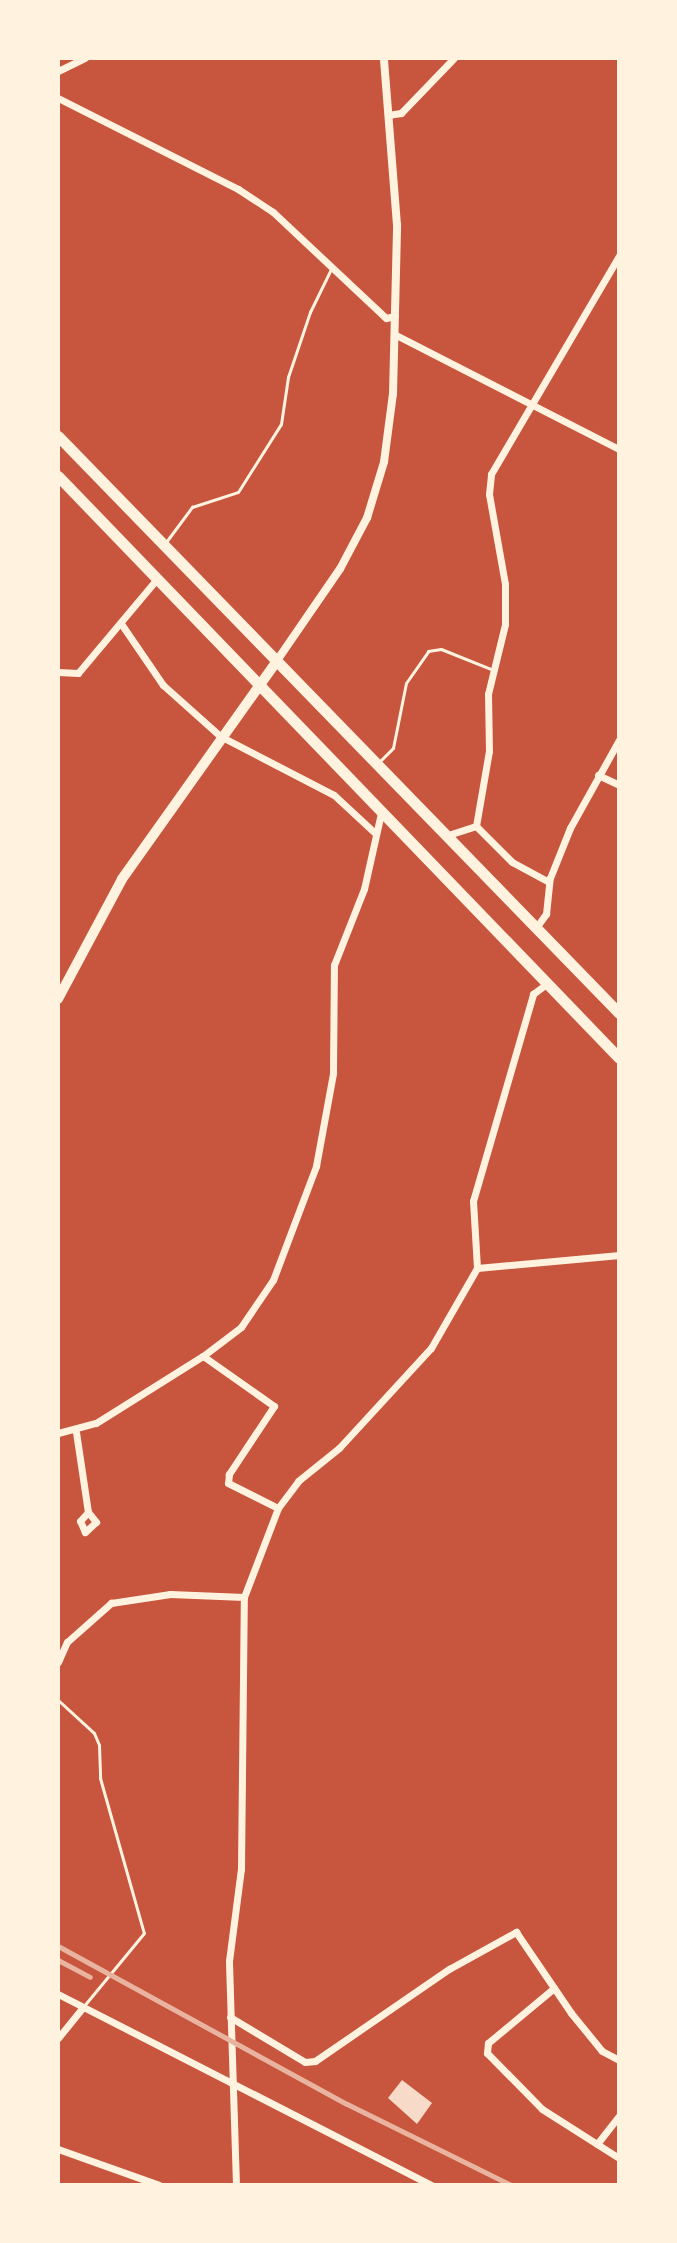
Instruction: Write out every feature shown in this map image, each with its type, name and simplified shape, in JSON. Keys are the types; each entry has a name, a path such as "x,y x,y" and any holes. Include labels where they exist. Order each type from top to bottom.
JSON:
{"highway":[{"path":"58,436 443,837 619,1013"},
{"path":"58,476 545,985 619,1058"}],"main road":[{"path":"58,999 122,879 220,736 276,662"}],"street":[{"path":"58,71 85,58"},
{"path":"276,662 340,569 367,518 384,462 395,316 397,225 384,58"},
{"path":"388,115 401,113 454,58"},
{"path":"58,98 238,189 273,212 386,318 395,316"},
{"path":"476,826 489,751 488,694 505,624 505,584 489,494 491,474 619,256"},
{"path":"394,334 619,449"},
{"path":"58,672 78,673 122,625 157,579"},
{"path":"122,625 163,685 220,736 334,795 376,834"},
{"path":"535,929 546,914 549,882 598,775 619,740"},
{"path":"598,775 619,785"},
{"path":"58,1433 76,1432 203,1356 260,1305 316,1166 333,1073 334,965 364,889 381,813"},
{"path":"443,837 476,826"},
{"path":"476,826 512,862 549,882"},
{"path":"236,2185 229,1961 241,1869 244,1597 278,1508 298,1481 339,1448 431,1348 477,1268 473,1201 533,994 545,985"},
{"path":"477,1268 619,1255"},
{"path":"203,1356 274,1406 229,1474 228,1483 278,1508"},
{"path":"76,1432 88,1512"},
{"path":"58,1662 67,1642 111,1603 170,1594 244,1597"},
{"path":"230,2017 305,2062 315,2061 449,1969 516,1932 602,2051 619,2060"},
{"path":"554,1988 488,2043 487,2053 542,2109 619,2158"},
{"path":"58,1994 432,2185"},
{"path":"58,2038 82,2008"},
{"path":"597,2144 619,2116"},
{"path":"58,2149 159,2185"}],"lane":[{"path":"163,546 192,507 238,492 281,424 288,377 310,312 331,269"},
{"path":"376,765 393,748 406,683 428,651 441,649 495,671"},
{"path":"58,1700 94,1733 99,1745 100,1778 144,1933 82,2008"}],"building":[{"path":"402,2080 432,2103 417,2124 388,2098"}],"railway":[{"path":"58,1946 347,2104 511,2185"},
{"path":"58,1960 90,1977"}]}
